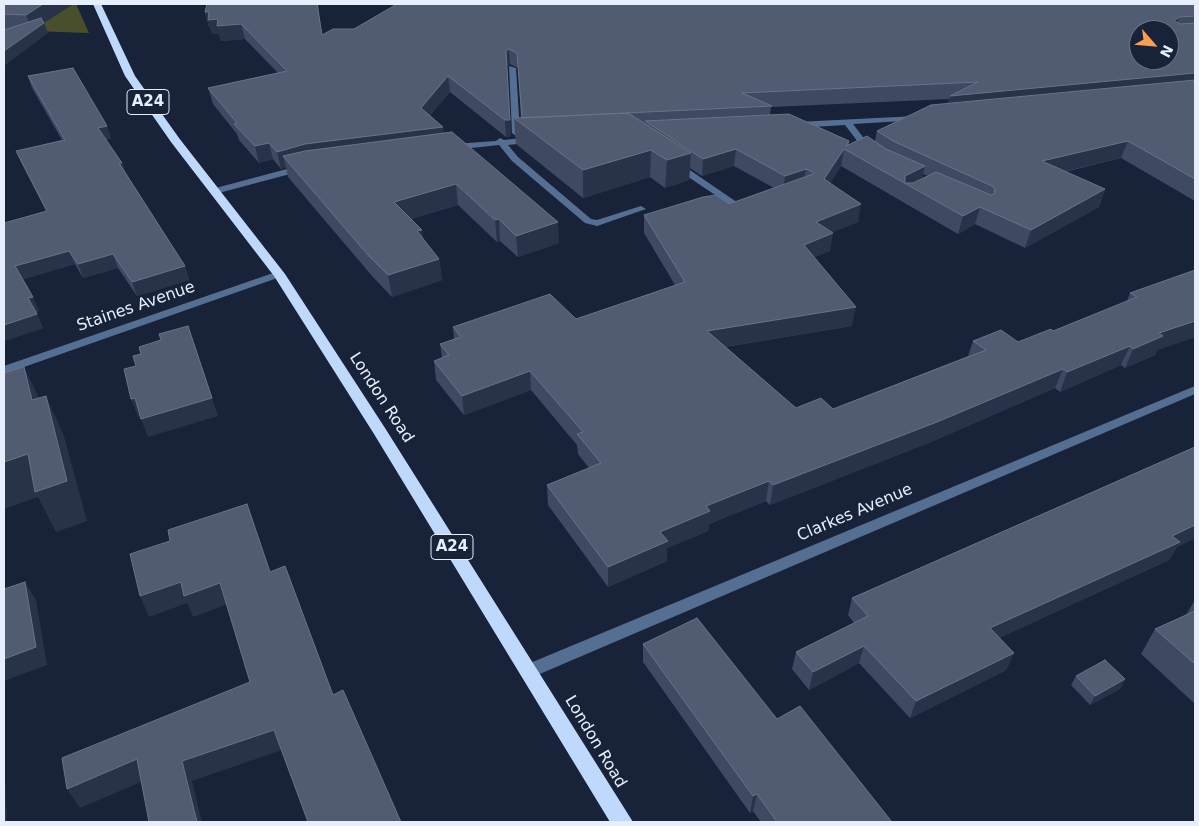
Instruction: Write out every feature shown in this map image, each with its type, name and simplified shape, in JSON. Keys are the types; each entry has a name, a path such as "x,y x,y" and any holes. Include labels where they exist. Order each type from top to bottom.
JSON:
{"highway":[{"name":"London Road","path":"96,4 130,76 175,140 215,191 228,212 279,274 380,432 622,822"}],"street":[{"path":"512,68 517,140"},
{"path":"791,126 927,118"},
{"path":"848,123 870,152 878,157"},
{"path":"444,148 545,139"},
{"path":"500,142 515,159 588,221 596,223 641,209"},
{"path":"665,157 743,206 723,208"},
{"path":"215,191 309,166"},
{"name":"Staines Avenue","path":"4,370 279,274"},
{"name":"Clarkes Avenue","path":"529,671 1195,390"}],"green space":[{"path":"4,4 76,4 89,33 4,30"}],"building":[{"path":"4,4 43,4 26,15 4,14"},
{"path":"207,4 317,4 322,35 333,29 354,29 397,4 1195,4 1195,16 1179,17 1175,20 1129,20 1129,70 1179,70 1179,24 1195,23 1195,73 950,96 978,82 742,93 772,106 522,118 517,53 509,49 506,51 510,120 505,120 448,76 421,108 443,127 305,144 277,152 269,143 255,146 234,124 237,123 208,88 287,71 241,24 217,26 218,19 208,20 209,12 205,12"},
{"path":"41,18 44,23 4,51 4,30"},
{"path":"73,68 107,126 98,128 122,163 119,163 185,266 132,282 113,254 78,264 69,251 15,266 33,297 28,298 37,314 4,325 4,223 47,211 16,151 65,140 28,76"},
{"path":"1195,80 1195,179 1128,141 1042,161 1105,189 1031,230 980,207 963,216 844,149 824,179 861,204 816,222 833,233 804,245 856,307 707,331 796,408 821,398 833,409 986,350 973,341 1001,330 1018,342 1051,329 1053,331 1137,297 1130,293 1195,270 1195,321 1159,333 1163,336 1133,349 1130,346 1067,372 1063,369 937,422 773,485 769,481 706,506 710,511 660,532 668,541 608,567 547,485 601,463 577,434 583,432 530,371 462,396 434,361 449,355 440,344 461,337 453,327 550,294 576,319 685,282 644,215 703,197 716,195 729,204 813,174 813,172 806,169 785,176 736,149 703,159 645,121 789,114 849,141 846,146 867,136 886,149 925,166 905,176 905,183 913,183 936,172 991,195 995,193 994,187 893,141 877,131 931,105"},
{"path":"628,113 691,153 667,160 651,150 583,170 514,118"},
{"path":"452,132 558,222 516,236 499,219 495,220 456,184 394,202 422,230 417,231 439,259 388,275 368,255 283,156 305,151"},
{"path":"188,326 212,398 141,419 135,398 131,399 124,369 136,366 133,356 141,354 139,347 161,340 159,334"},
{"path":"24,367 32,400 46,396 67,481 35,492 28,454 4,462 4,373"},
{"path":"1195,447 1195,525 1172,536 1180,542 990,628 1014,653 916,701 864,646 813,672 796,652 868,616 852,598"},
{"path":"247,504 270,572 285,566 333,695 343,690 401,822 308,822 274,730 182,761 197,822 149,822 137,759 67,789 62,758 250,682 220,583 184,596 181,582 140,596 130,554 170,541 168,530"},
{"path":"25,582 36,647 4,659 4,589"},
{"path":"1195,611 1195,664 1155,629"},
{"path":"697,618 777,719 800,706 892,822 777,822 757,794 753,796 643,644"},
{"path":"1105,660 1125,679 1095,696 1076,676"}]}
